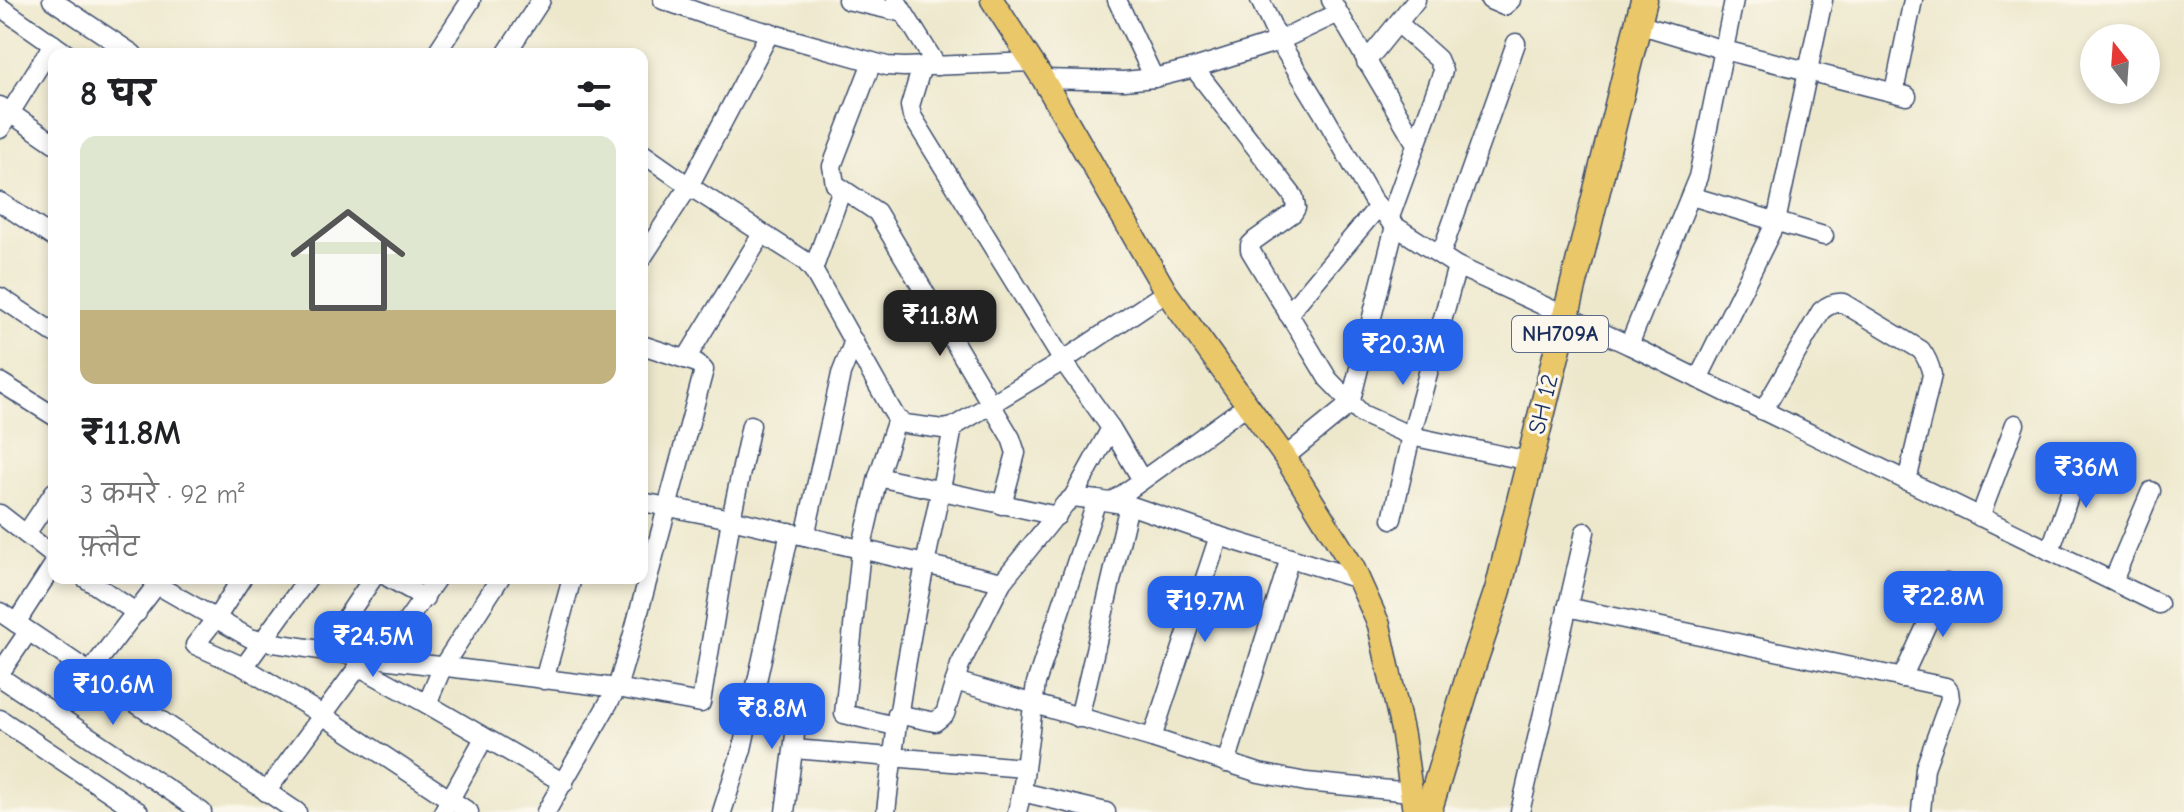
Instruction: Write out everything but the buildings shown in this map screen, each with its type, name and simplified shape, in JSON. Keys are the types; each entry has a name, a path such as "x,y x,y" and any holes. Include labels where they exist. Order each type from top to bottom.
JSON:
{"highway":[{"name":"SH 12","path":"1428,812 1498,590 1521,460 1636,8"}],"main road":[{"path":"992,0 1038,70 1166,292 1285,457 1353,567 1379,625 1403,735 1412,802"}],"street":[{"path":"52,0 122,48"},
{"path":"440,48 471,0"},
{"path":"510,48 541,0"},
{"path":"663,0 711,8 770,32 872,62 904,67 1038,70 1124,81 1154,78 1194,68 1279,41 1334,7 1416,144"},
{"path":"847,0 900,6 929,66"},
{"path":"1117,0 1154,78"},
{"path":"1260,0 1279,41 1387,218 1457,266 1629,345 2159,604"},
{"path":"1366,62 1416,0"},
{"path":"1490,0 1504,6 1511,0"},
{"path":"1629,345 1691,196 1705,152 1734,0"},
{"path":"1698,379 1776,222 1823,0"},
{"path":"1636,8 1724,50 1901,94 1913,0"},
{"path":"0,7 59,48"},
{"path":"1285,457 1350,404 1387,218 1443,71 1438,59 1398,23"},
{"path":"648,249 689,186 770,32"},
{"path":"1441,254 1516,43"},
{"path":"872,62 832,166 835,184 877,212 1011,438 1016,453 1002,505"},
{"path":"48,63 3,116 48,140"},
{"path":"929,66 910,106 912,116 1063,361 1111,428 1142,480"},
{"path":"1194,68 1294,197 1293,213 1255,240 1250,250 1328,379 1362,414 1411,436 1521,460"},
{"path":"648,158 762,234 797,253 813,270 897,419 915,426 953,427 1063,361 1166,292"},
{"path":"813,270 842,189"},
{"path":"1691,196 1824,236"},
{"path":"0,202 48,234"},
{"path":"1288,314 1387,218"},
{"path":"686,359 762,234"},
{"path":"1392,519 1457,266"},
{"path":"0,297 48,329"},
{"path":"1763,411 1821,311 1836,302 1843,303 1921,350 1927,358 1932,375 1907,481"},
{"path":"722,812 742,749 841,374 854,341"},
{"path":"648,347 697,363 704,370 648,576"},
{"path":"1,386 48,413"},
{"path":"1017,812 1036,683 1113,503 1247,405"},
{"path":"897,419 878,477 861,550 844,714 927,722 940,719 945,714 965,653 1002,582 1073,497 1111,428"},
{"path":"1980,517 2015,424"},
{"path":"165,584 250,638 261,641 324,650 368,661 443,666 617,688 701,703 731,519 751,425"},
{"path":"886,812 896,720 953,427"},
{"path":"2050,551 2083,456"},
{"path":"878,477 1057,516"},
{"path":"2113,581 2151,491"},
{"path":"1073,497 1113,503 1358,579"},
{"path":"26,534 48,501"},
{"path":"648,503 731,519 1002,582"},
{"path":"1079,718 1113,503"},
{"path":"0,514 48,551"},
{"path":"1520,812 1585,532"},
{"path":"1152,738 1219,536"},
{"path":"1226,763 1290,558"},
{"path":"48,576 0,675 202,812"},
{"path":"1902,678 1946,583"},
{"path":"94,584 137,613"},
{"path":"89,673 158,584"},
{"path":"238,584 195,645 244,667 324,716 447,805 469,812"},
{"path":"244,667 304,584"},
{"path":"324,650 369,584"},
{"path":"400,584 425,598"},
{"path":"266,792 368,661 425,598 433,584"},
{"path":"427,704 443,666 496,584"},
{"path":"544,680 570,584"},
{"path":"546,812 617,688 646,584"},
{"path":"1567,607 1946,687 1951,695 1925,768 1921,812"},
{"path":"0,612 297,812"},
{"path":"368,661 427,704 564,783"},
{"path":"955,681 1152,738 1226,763 1295,780 1412,802"},
{"path":"785,812 800,696"},
{"path":"0,719 139,812"},
{"path":"447,805 484,738"},
{"path":"794,749 1024,768"},
{"path":"1022,792 1106,812"}]}
